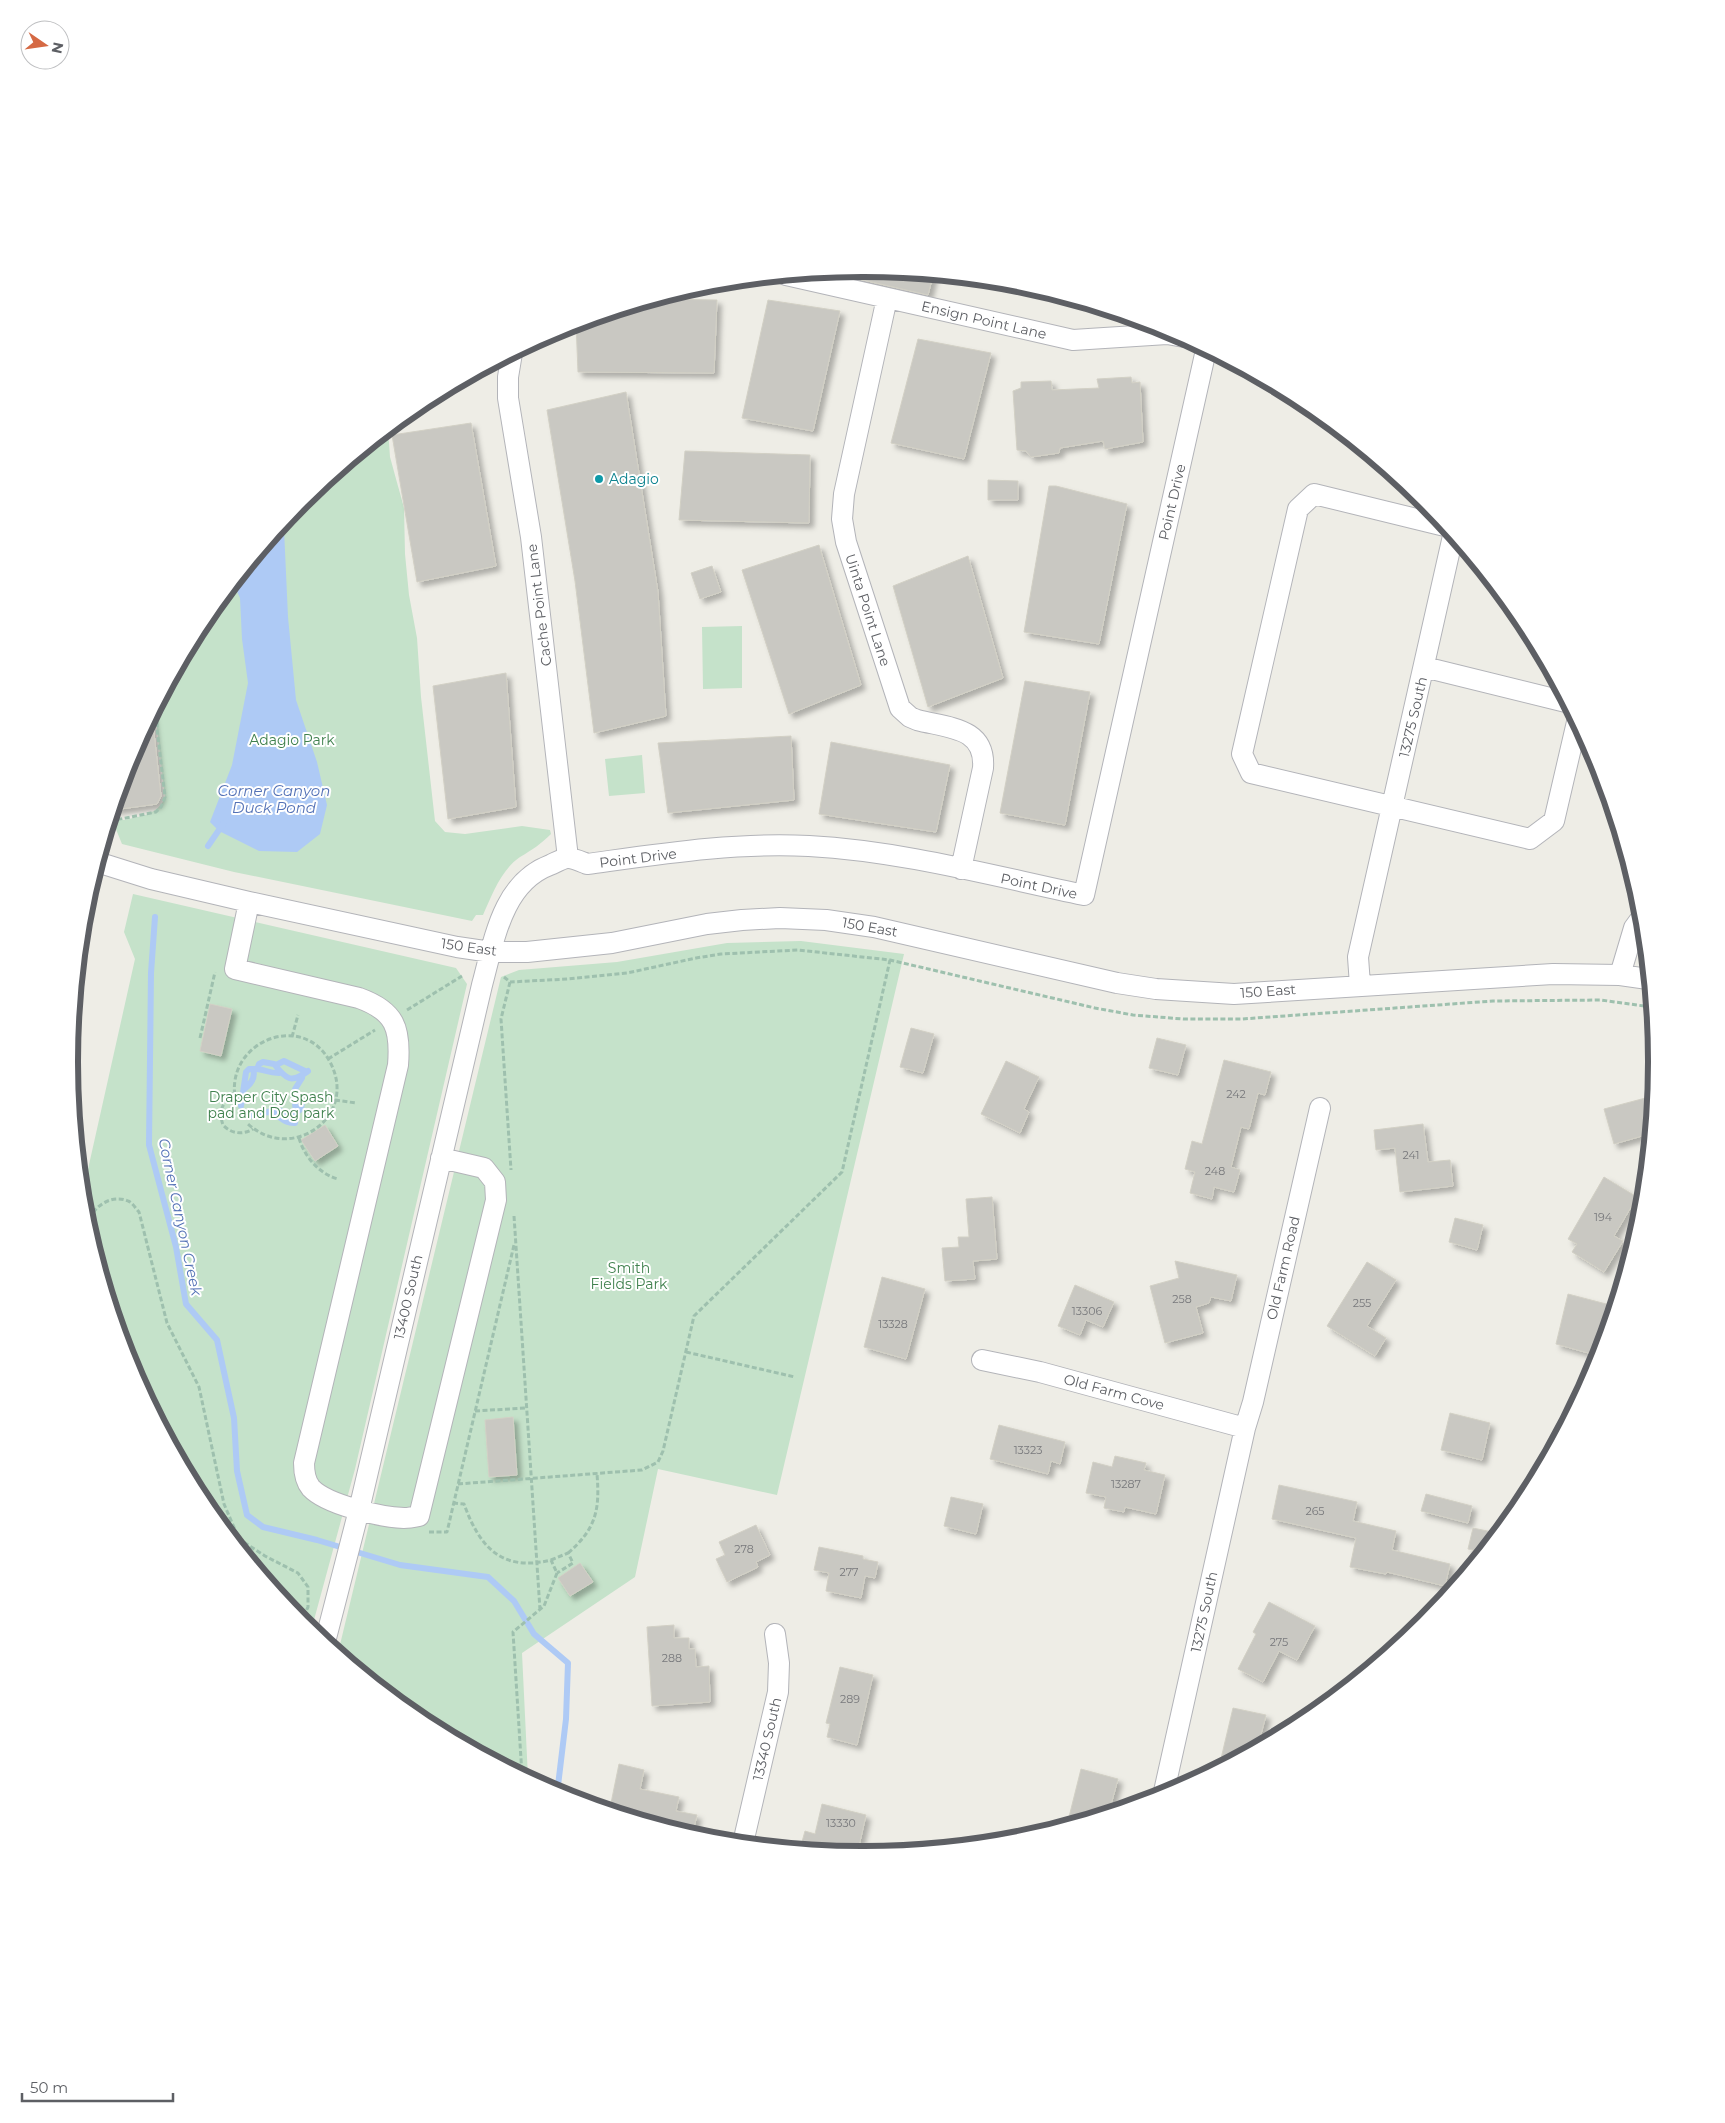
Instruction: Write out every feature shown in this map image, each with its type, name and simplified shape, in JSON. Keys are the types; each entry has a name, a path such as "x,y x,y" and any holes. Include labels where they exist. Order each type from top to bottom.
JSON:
{"street":[{"name":"Ensign Point Lane","path":"803,279 1073,340 1159,335"},
{"name":"Uinta Point Lane","path":"887,298 844,494 842,520 846,542 900,708 910,717 917,720 967,733 974,738 982,752 983,768 961,869"},
{"name":"Point Drive","path":"568,858 587,864 748,845 808,846 857,850 961,869 1084,896 1205,355"},
{"name":"Cache Point Lane","path":"511,359 508,377 508,398 531,536 568,858"},
{"path":"1434,523 1314,494 1298,509 1242,754 1251,773 1393,805 1530,839 1554,822 1575,731"},
{"name":"13275 South","path":"1360,985 1358,957 1452,542"},
{"path":"1424,668 1559,700"},
{"path":"491,952 503,914 509,900 518,888 541,868 568,858"},
{"name":"150 East","path":"103,864 151,879 249,902 448,945 491,952 527,952 574,948 612,943 707,924 780,918 826,920 874,926 1117,983 1156,989 1234,994 1553,974 1620,975 1643,978"},
{"path":"249,902 235,969 358,998 374,1004 388,1014 397,1028 400,1045 398,1065 304,1463 304,1474 310,1487 320,1496 359,1510 404,1518 419,1516 496,1200 496,1182 484,1168 441,1158"},
{"path":"1620,975 1635,926"},
{"name":"13400 South","path":"327,1635 359,1510 491,952"},
{"name":"Old Farm Road","path":"1245,1428 1253,1402 1320,1108"},
{"name":"Old Farm Cove","path":"982,1360 1040,1372 1245,1428"},
{"name":"13275 South","path":"1165,1786 1245,1428"},
{"name":"13340 South","path":"745,1837 778,1692 779,1662 775,1634"}],"path":[{"path":"116,820 156,812 161,807 165,797 160,767 157,729 158,714"},
{"path":"458,1484 642,1470 658,1462 663,1451 694,1316 842,1172 890,960 798,950 696,958 628,972 527,982 510,982 503,976"},
{"path":"200,1038 216,966"},
{"path":"527,974 527,982"},
{"path":"510,982 501,1019 511,1173"},
{"path":"292,1037 298,1015"},
{"path":"236,1102 234,1093 236,1075 246,1054 257,1044 269,1038 292,1037 310,1042 321,1050 328,1059 335,1072 337,1083 335,1100 328,1118 320,1126 299,1138 287,1140 263,1135 248,1124"},
{"path":"234,1093 222,1107 220,1114 223,1125 235,1133 247,1132 253,1128"},
{"path":"335,1100 356,1103"},
{"path":"299,1138 317,1167 323,1173 338,1179"},
{"path":"93,1213 100,1204 117,1199 129,1201 139,1212 167,1323 199,1387 224,1504 238,1536"},
{"path":"514,1211 540,1610"},
{"path":"420,1532 447,1532 516,1240"},
{"path":"686,1352 795,1377"},
{"path":"475,1411 526,1408"},
{"path":"453,1502 464,1504 471,1525 480,1540 488,1548 510,1560 537,1564 568,1553 584,1538 593,1524 598,1503 597,1474"},
{"path":"241,1540 265,1556 298,1573 308,1587 308,1607 305,1614"},
{"path":"522,1769 513,1632 544,1606 557,1573 573,1563 568,1553"},
{"path":"552,1560 557,1573"}],"green space":[{"name":"Adagio Park","path":"389,436 390,457 404,508 405,554 409,595 417,638 421,697 435,821 445,832 465,834 522,826 550,830 551,834 536,847 513,862 498,883 483,915 476,915 472,921 234,872 122,844 114,825 115,822 144,816 157,809 165,797 157,728 158,715 183,669 210,625 240,584 272,544 307,506 345,471"},
{"path":"742,626 742,688 703,689 702,627"},
{"path":"642,755 645,793 609,796 605,759"},
{"name":"Draper City Spash pad and Dog park","path":"133,894 456,968 467,984 355,1469 313,1623 272,1579 240,1539 210,1498 183,1454 158,1409 137,1362 119,1314 104,1265 86,1177 135,959 124,932"},
{"name":"Smith Fields Park","path":"801,941 904,954 777,1495 658,1469 635,1577 522,1653 528,1772 470,1741 426,1714 339,1647 501,977 519,970 617,962 727,943"}],"water":[{"name":"Corner Canyon Duck Pond","path":"284,531 288,617 296,700 317,762 327,805 320,834 297,852 259,851 219,831 210,822 232,765 248,683 242,639 240,598 236,589"}],"building":[{"path":"851,277 932,280 928,295"},
{"path":"676,299 717,300 714,373 578,372 576,331 610,318"},
{"path":"768,300 840,311 813,431 742,418"},
{"path":"918,339 991,353 964,459 891,443"},
{"path":"1131,377 1132,383 1140,382 1143,442 1105,449 1103,441 1060,448 1059,453 1031,457 1026,451 1017,450 1013,391 1021,388 1021,382 1051,381 1052,390 1099,388 1097,379"},
{"path":"626,392 658,592 666,716 594,733 575,581 547,410"},
{"path":"471,423 496,566 417,582 392,435"},
{"name":"Adagio","path":"685,451 810,455 809,523 679,520"},
{"path":"988,480 1018,481 1018,500 988,500"},
{"path":"1049,486 1056,486 1127,504 1099,644 1024,632"},
{"path":"819,545 861,685 789,714 742,570"},
{"path":"968,556 1003,678 928,707 893,586"},
{"path":"712,566 721,592 700,599 691,573"},
{"path":"506,673 516,807 448,819 433,686"},
{"path":"1025,681 1090,692 1065,825 1000,813"},
{"path":"153,725 161,796 157,804 119,809"},
{"path":"791,736 794,800 668,813 658,743"},
{"path":"831,742 950,765 936,832 819,814"},
{"path":"210,1004 232,1009 221,1056 200,1051"},
{"path":"911,1028 934,1034 923,1073 900,1067"},
{"path":"1157,1038 1186,1045 1178,1075 1149,1068"},
{"path":"1224,1060 1271,1072 1265,1095 1258,1093 1249,1129 1241,1127 1231,1167 1240,1170 1234,1192 1214,1187 1212,1199 1190,1193 1195,1172 1185,1169 1192,1141 1202,1144"},
{"path":"1006,1061 1039,1077 1024,1109 1029,1112 1020,1133 981,1114"},
{"path":"1647,1098 1644,1135 1614,1144 1604,1109"},
{"path":"1423,1124 1428,1162 1450,1160 1453,1186 1400,1192 1395,1148 1376,1150 1374,1130"},
{"path":"325,1125 338,1146 315,1161 301,1140"},
{"path":"1604,1177 1635,1196 1634,1201 1614,1236 1623,1241 1604,1272 1572,1252 1577,1244 1568,1239"},
{"path":"992,1197 997,1259 973,1261 975,1279 945,1281 942,1248 959,1247 958,1237 969,1237 966,1199"},
{"path":"1455,1218 1483,1225 1477,1250 1449,1242"},
{"path":"1175,1261 1237,1275 1231,1301 1211,1297 1209,1303 1196,1307 1203,1333 1165,1343 1150,1286 1179,1278"},
{"path":"1367,1262 1396,1280 1367,1326 1386,1338 1375,1356 1327,1326"},
{"path":"882,1277 925,1289 906,1359 864,1347"},
{"path":"1075,1285 1114,1302 1103,1327 1086,1320 1080,1335 1058,1326"},
{"path":"1568,1294 1609,1305 1602,1325 1600,1324 1591,1354 1556,1344"},
{"path":"1450,1413 1490,1423 1482,1460 1441,1450"},
{"path":"513,1417 517,1475 489,1477 485,1420"},
{"path":"999,1425 1065,1442 1060,1464 1051,1461 1048,1474 990,1459"},
{"path":"1115,1456 1146,1463 1144,1470 1165,1475 1156,1514 1125,1507 1124,1512 1104,1508 1106,1497 1086,1493 1093,1462 1112,1467"},
{"path":"1279,1485 1357,1502 1353,1521 1396,1531 1392,1550 1450,1564 1445,1586 1387,1572 1386,1574 1350,1567 1356,1538 1272,1519"},
{"path":"1426,1494 1472,1506 1468,1523 1421,1511"},
{"path":"951,1497 983,1504 976,1534 944,1526"},
{"path":"756,1525 770,1555 756,1562 758,1567 727,1582 716,1559 725,1555 719,1542"},
{"path":"1473,1528 1490,1532 1476,1551 1468,1549"},
{"path":"819,1547 863,1556 863,1559 878,1562 875,1578 865,1576 861,1598 826,1591 829,1573 814,1570"},
{"path":"580,1563 593,1582 570,1596 558,1578"},
{"path":"1269,1602 1315,1626 1297,1660 1279,1651 1263,1682 1238,1669 1256,1634 1253,1632"},
{"path":"674,1625 674,1638 689,1638 689,1649 695,1649 696,1667 709,1666 710,1702 652,1706 647,1627"},
{"path":"840,1667 873,1675 857,1745 827,1737 830,1724 826,1723"},
{"path":"1233,1708 1266,1715 1260,1738 1221,1760"},
{"path":"619,1764 644,1770 640,1789 679,1797 676,1811 697,1815 694,1828 659,1820 611,1805"},
{"path":"1081,1769 1118,1779 1111,1806 1072,1818 1069,1817"},
{"path":"822,1804 866,1815 859,1846 801,1844 805,1831 815,1834"}],"waterway":[{"name":"Corner Canyon Creek","path":"208,846 223,824"},
{"name":"Corner Canyon Creek","path":"155,917 151,973 149,1145 176,1247 186,1304 217,1340 234,1418 237,1471 247,1515 263,1527 317,1540 400,1565 488,1577 514,1601 534,1634 568,1663 566,1719 558,1785"},
{"path":"276,1065 284,1061 307,1072"},
{"path":"241,1106 246,1072 249,1069 257,1069 259,1064 263,1062 274,1064 289,1078 297,1078 308,1071"},
{"path":"244,1089 252,1080 254,1075 253,1069"},
{"path":"257,1069 279,1073"},
{"path":"249,1115 269,1112 287,1122 295,1123 296,1113 301,1109 302,1102 295,1089 302,1078"},
{"path":"294,1093 296,1113"},
{"path":"268,1112 275,1109 296,1116"}],"place":[{"name":"Adagio","path":"599,479"}]}
